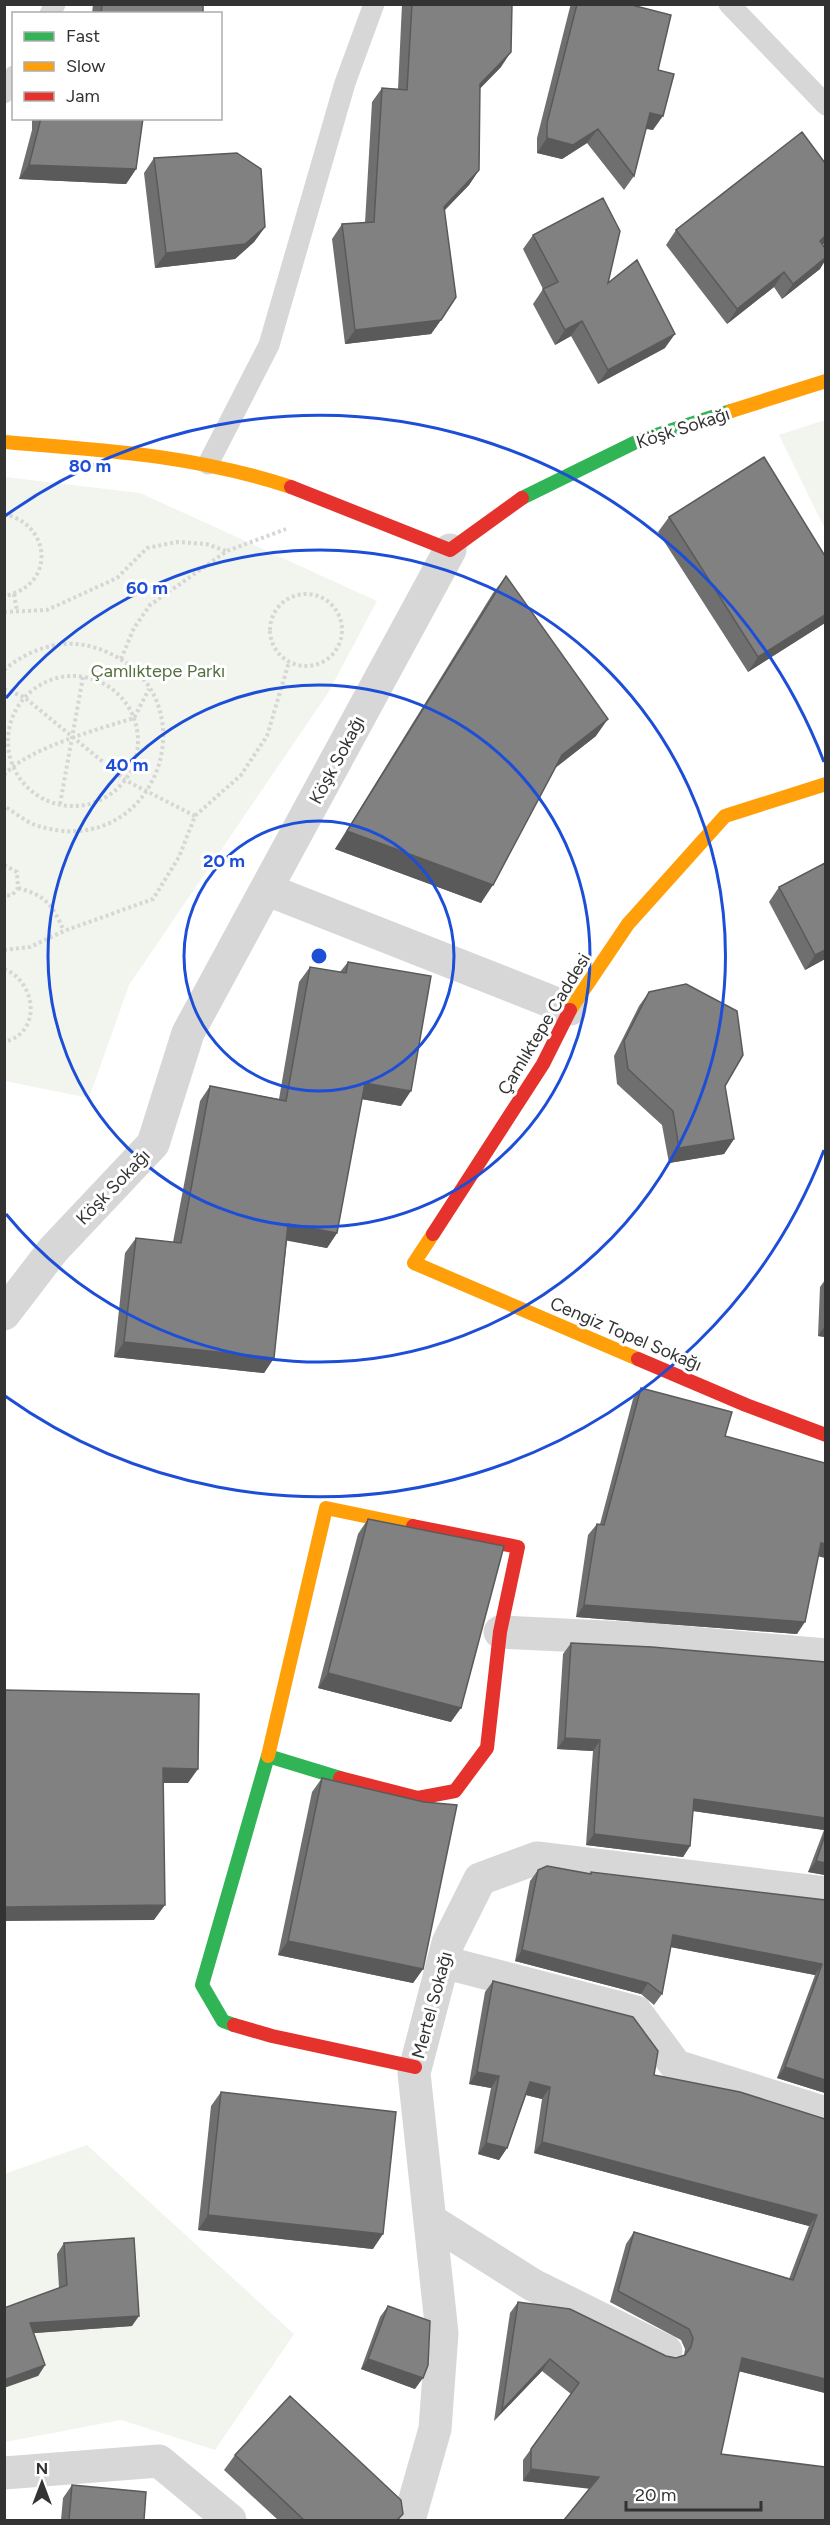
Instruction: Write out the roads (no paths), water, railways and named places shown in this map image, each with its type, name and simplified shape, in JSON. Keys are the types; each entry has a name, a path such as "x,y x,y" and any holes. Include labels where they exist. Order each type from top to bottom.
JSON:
{"street":[{"path":"815,385 825,365"},
{"name":"Köşk Sokağı","path":"4,1314 52,1250 153,1144 189,1033 450,550 513,502 638,441 815,385"},
{"path":"4,442 140,454 208,464 348,505 450,550"},
{"name":"Çamlıktepe Caddesi","path":"414,1263 543,1064 570,1010 628,924 725,816 825,784"},
{"path":"268,890 570,1010"},
{"name":"Cengiz Topel Sokağı","path":"414,1263 746,1405 825,1435"},
{"path":"268,1755 351,1782 418,1798 455,1791 487,1748 500,1632 518,1547 326,1508 268,1755 202,1985 223,2021 272,2036 415,2067"},
{"path":"500,1632 646,1639 825,1655"},
{"name":"Mertel Sokağı","path":"409,2520 436,2419 442,2333 415,2067 448,1943 480,1880 537,1858 825,1893"},
{"path":"443,1962 636,2012 676,2066 825,2113"},
{"path":"430,2220 533,2285 666,2350"},
{"path":"4,2473 159,2461 230,2520"}],"lane":[{"path":"208,464 269,345 345,83 374,4"},
{"path":"729,4 825,105"},
{"path":"4,93 12,79"}],"park label":[{"name":"Çamlıktepe Parkı","path":"158,671"}]}
